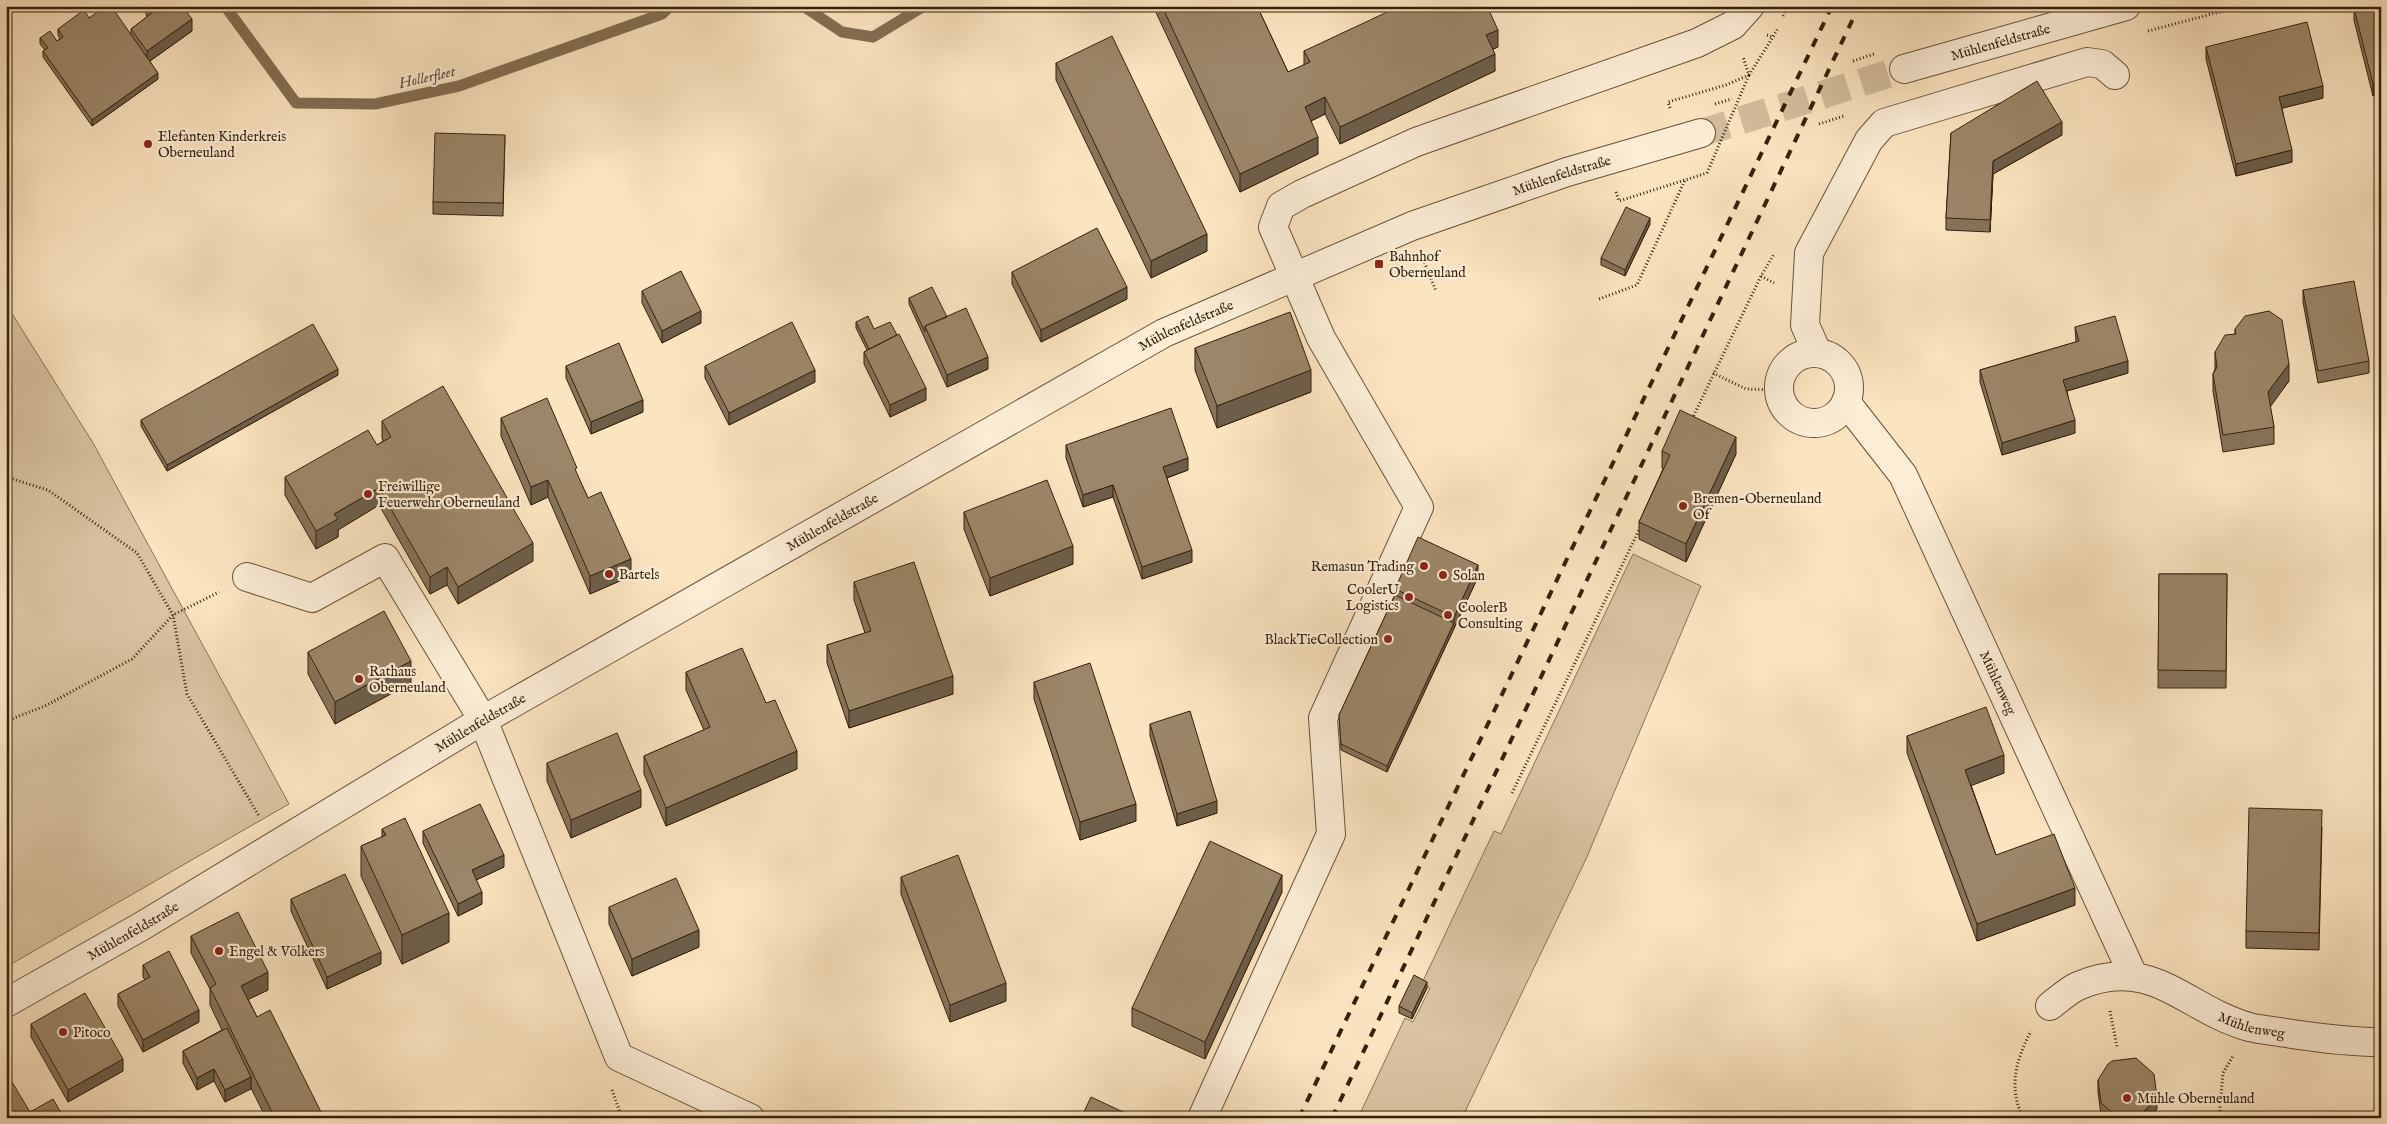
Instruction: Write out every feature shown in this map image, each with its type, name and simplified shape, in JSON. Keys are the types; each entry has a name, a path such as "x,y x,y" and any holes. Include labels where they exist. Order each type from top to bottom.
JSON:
{"street":[{"path":"1202,1118 1331,834 1323,718 1419,507 1321,338 1273,227 1281,206 1302,194 1416,142 1697,43 1733,25 1750,6"},
{"name":"Mühlenfeldstraße","path":"1904,70 2126,6"},
{"path":"1817,352 1804,325 1809,253 1869,140 1884,123 2087,62 2102,64 2114,75"},
{"name":"Mühlenfeldstraße","path":"6,1003 276,847 483,720 1164,333 1412,226 1568,172 1701,133"},
{"path":"1817,352 1837,361 1845,370 1849,391 1846,402 1840,412 1830,419 1819,423 1808,423 1797,419 1787,411 1779,390 1780,378 1785,367 1794,358 1817,352"},
{"name":"Mühlenweg","path":"1846,402 1903,476 2133,975"},
{"path":"247,577 312,598 385,558 483,720 619,1057 750,1118"},
{"name":"Mühlenweg","path":"2050,1006 2077,986 2104,978 2133,975 2154,981 2226,1019 2250,1027 2341,1042 2381,1042"}],"path":[{"path":"2140,33 2242,6"},
{"path":"1615,187 1619,201 1707,173 1749,75 1774,37"},
{"path":"1685,97 1726,85"},
{"path":"1819,124 1846,116"},
{"path":"1599,299 1637,285 1685,180"},
{"path":"1419,248 1436,291"},
{"path":"1690,422 1761,276"},
{"path":"1713,373 1746,389 1779,390"},
{"path":"6,477 48,490 137,554 173,615 187,694 234,770 276,847"},
{"path":"1512,793 1641,525"},
{"path":"6,721 45,706 132,659 173,615 247,577"},
{"path":"2023,1118 2014,1085 2019,1055 2032,1028 2050,1006"},
{"path":"2219,1118 2223,1073 2250,1027"}],"shaded area":[{"path":"6,304 93,443 289,804 6,967"},
{"path":"1633,554 1701,586 1586,859 1462,1118 1358,1118 1405,1018 1413,1022 1430,988 1422,983 1494,831 1501,834"}],"building":[{"path":"106,6 111,6 158,73 92,120 43,51 48,48 40,38 50,31 57,41 63,37 58,29 84,10 89,18"},
{"path":"149,6 182,6 192,19 147,51 131,29 153,12"},
{"path":"1162,6 1257,6 1288,72 1310,62 1304,51 1400,6 1487,6 1498,30 1486,35 1495,54 1340,127 1325,97 1305,107 1318,137 1240,174"},
{"path":"2359,6 2381,6 2381,82 2373,84 2354,8"},
{"path":"2307,22 2323,86 2279,97 2292,150 2236,164 2206,47"},
{"path":"1112,36 1207,234 1151,261 1056,63"},
{"path":"2037,81 2062,122 1993,161 1990,220 1946,218 1951,133"},
{"path":"435,133 505,135 503,203 433,202"},
{"path":"1626,207 1650,218 1625,270 1601,258"},
{"path":"1097,228 1127,287 1041,330 1012,272"},
{"path":"681,271 701,311 662,331 642,291"},
{"path":"2354,281 2369,361 2318,371 2303,290"},
{"path":"932,287 947,317 925,326 925,332 909,298"},
{"path":"966,308 988,357 947,375 925,326"},
{"path":"2269,311 2282,320 2289,364 2268,392 2274,427 2223,435 2213,374 2217,367 2215,352 2225,335 2236,334 2235,329 2245,316"},
{"path":"1290,312 1311,370 1217,406 1195,348"},
{"path":"868,316 874,329 890,322 897,335 869,349 856,322"},
{"path":"2115,316 2128,361 2063,380 2075,420 2002,443 1980,370 2079,341 2075,327"},
{"path":"792,322 815,370 729,413 705,366"},
{"path":"313,324 338,369 167,465 141,420"},
{"path":"899,334 926,388 890,405 864,352"},
{"path":"619,343 643,400 591,422 566,366"},
{"path":"443,386 533,543 458,587 447,567 430,577 379,488 334,514 338,519 316,531 285,477 368,430 377,445 391,437 382,421"},
{"path":"547,398 588,498 601,492 631,559 590,576 548,480 531,487 501,418"},
{"path":"1171,408 1188,458 1163,467 1192,550 1142,567 1113,485 1083,495 1066,445"},
{"name":"Bremen-Oberneuland Of","path":"1680,410 1736,437 1686,544 1639,522 1670,455 1662,451"},
{"path":"1047,480 1073,546 990,578 964,512"},
{"path":"1418,537 1478,565 1454,617 1395,589"},
{"path":"914,562 953,676 849,711 827,645 871,631 854,582"},
{"path":"2159,574 2227,574 2226,671 2158,670"},
{"path":"1395,595 1454,623 1387,766 1341,744 1339,715"},
{"path":"384,611 411,661 335,702 308,652"},
{"path":"742,648 766,703 775,700 797,751 666,808 644,756 710,727 686,672"},
{"path":"1090,663 1136,804 1080,822 1034,682"},
{"path":"1986,707 2004,755 1965,770 1996,855 2054,834 2075,888 1977,924 1907,736"},
{"path":"1190,711 1217,801 1177,814 1150,724"},
{"path":"617,733 641,790 571,820 547,763"},
{"path":"480,804 504,855 472,870 482,892 458,904 423,831"},
{"path":"2249,808 2322,810 2319,933 2246,931"},
{"path":"405,818 449,913 402,935 361,846 386,835 382,829"},
{"path":"1210,841 1282,875 1205,1042 1132,1008"},
{"path":"958,855 1006,983 950,1005 901,877"},
{"path":"345,874 381,952 327,977 291,899"},
{"path":"676,878 699,930 632,959 609,907"},
{"path":"238,912 268,972 241,986 257,1017 270,1010 324,1118 275,1118 210,988 216,984 191,936"},
{"path":"169,951 199,1010 143,1040 118,994 150,977 143,965"},
{"path":"1414,975 1427,982 1412,1013 1399,1006"},
{"path":"85,993 123,1059 68,1090 31,1024"},
{"path":"227,1028 251,1077 225,1090 214,1069 197,1078 183,1051"},
{"name":"Mühle Oberneuland","path":"2136,1058 2154,1074 2157,1097 2141,1115 2118,1117 2101,1103 2098,1080 2112,1061"},
{"path":"6,1072 30,1112 53,1099 64,1118 6,1118"},
{"path":"1091,1097 1136,1118 1081,1118"}],"waterway":[{"name":"Hollerfleet","path":"225,6 296,103 375,104 459,86 662,14 671,6"},
{"name":"Hollerfleet","path":"803,6 842,32 873,37 924,6"}],"tunnel":[{"path":"1701,133 1904,69"}],"railway":[{"path":"1299,1118 1832,6"},
{"path":"1332,1118 1859,6"}],"place":[{"name":"Elefanten Kinderkreis Oberneuland","path":"148,144"},
{"name":"Bahnhof Oberneuland","path":"1379,264"},
{"name":"Freiwillige Feuerwehr Oberneuland","path":"368,494"},
{"name":"Bremen-Oberneuland Of","path":"1683,506"},
{"name":"Remasun Trading","path":"1424,566"},
{"name":"Bartels","path":"609,574"},
{"name":"Solan","path":"1443,575"},
{"name":"CoolerU Logistics","path":"1409,597"},
{"name":"CoolerB Consulting","path":"1448,615"},
{"name":"BlackTieCollection","path":"1388,639"},
{"name":"Rathaus Oberneuland","path":"359,679"},
{"name":"Engel & Völkers","path":"219,951"},
{"name":"Pitoco","path":"63,1032"},
{"name":"Mühle Oberneuland","path":"2127,1098"}]}
